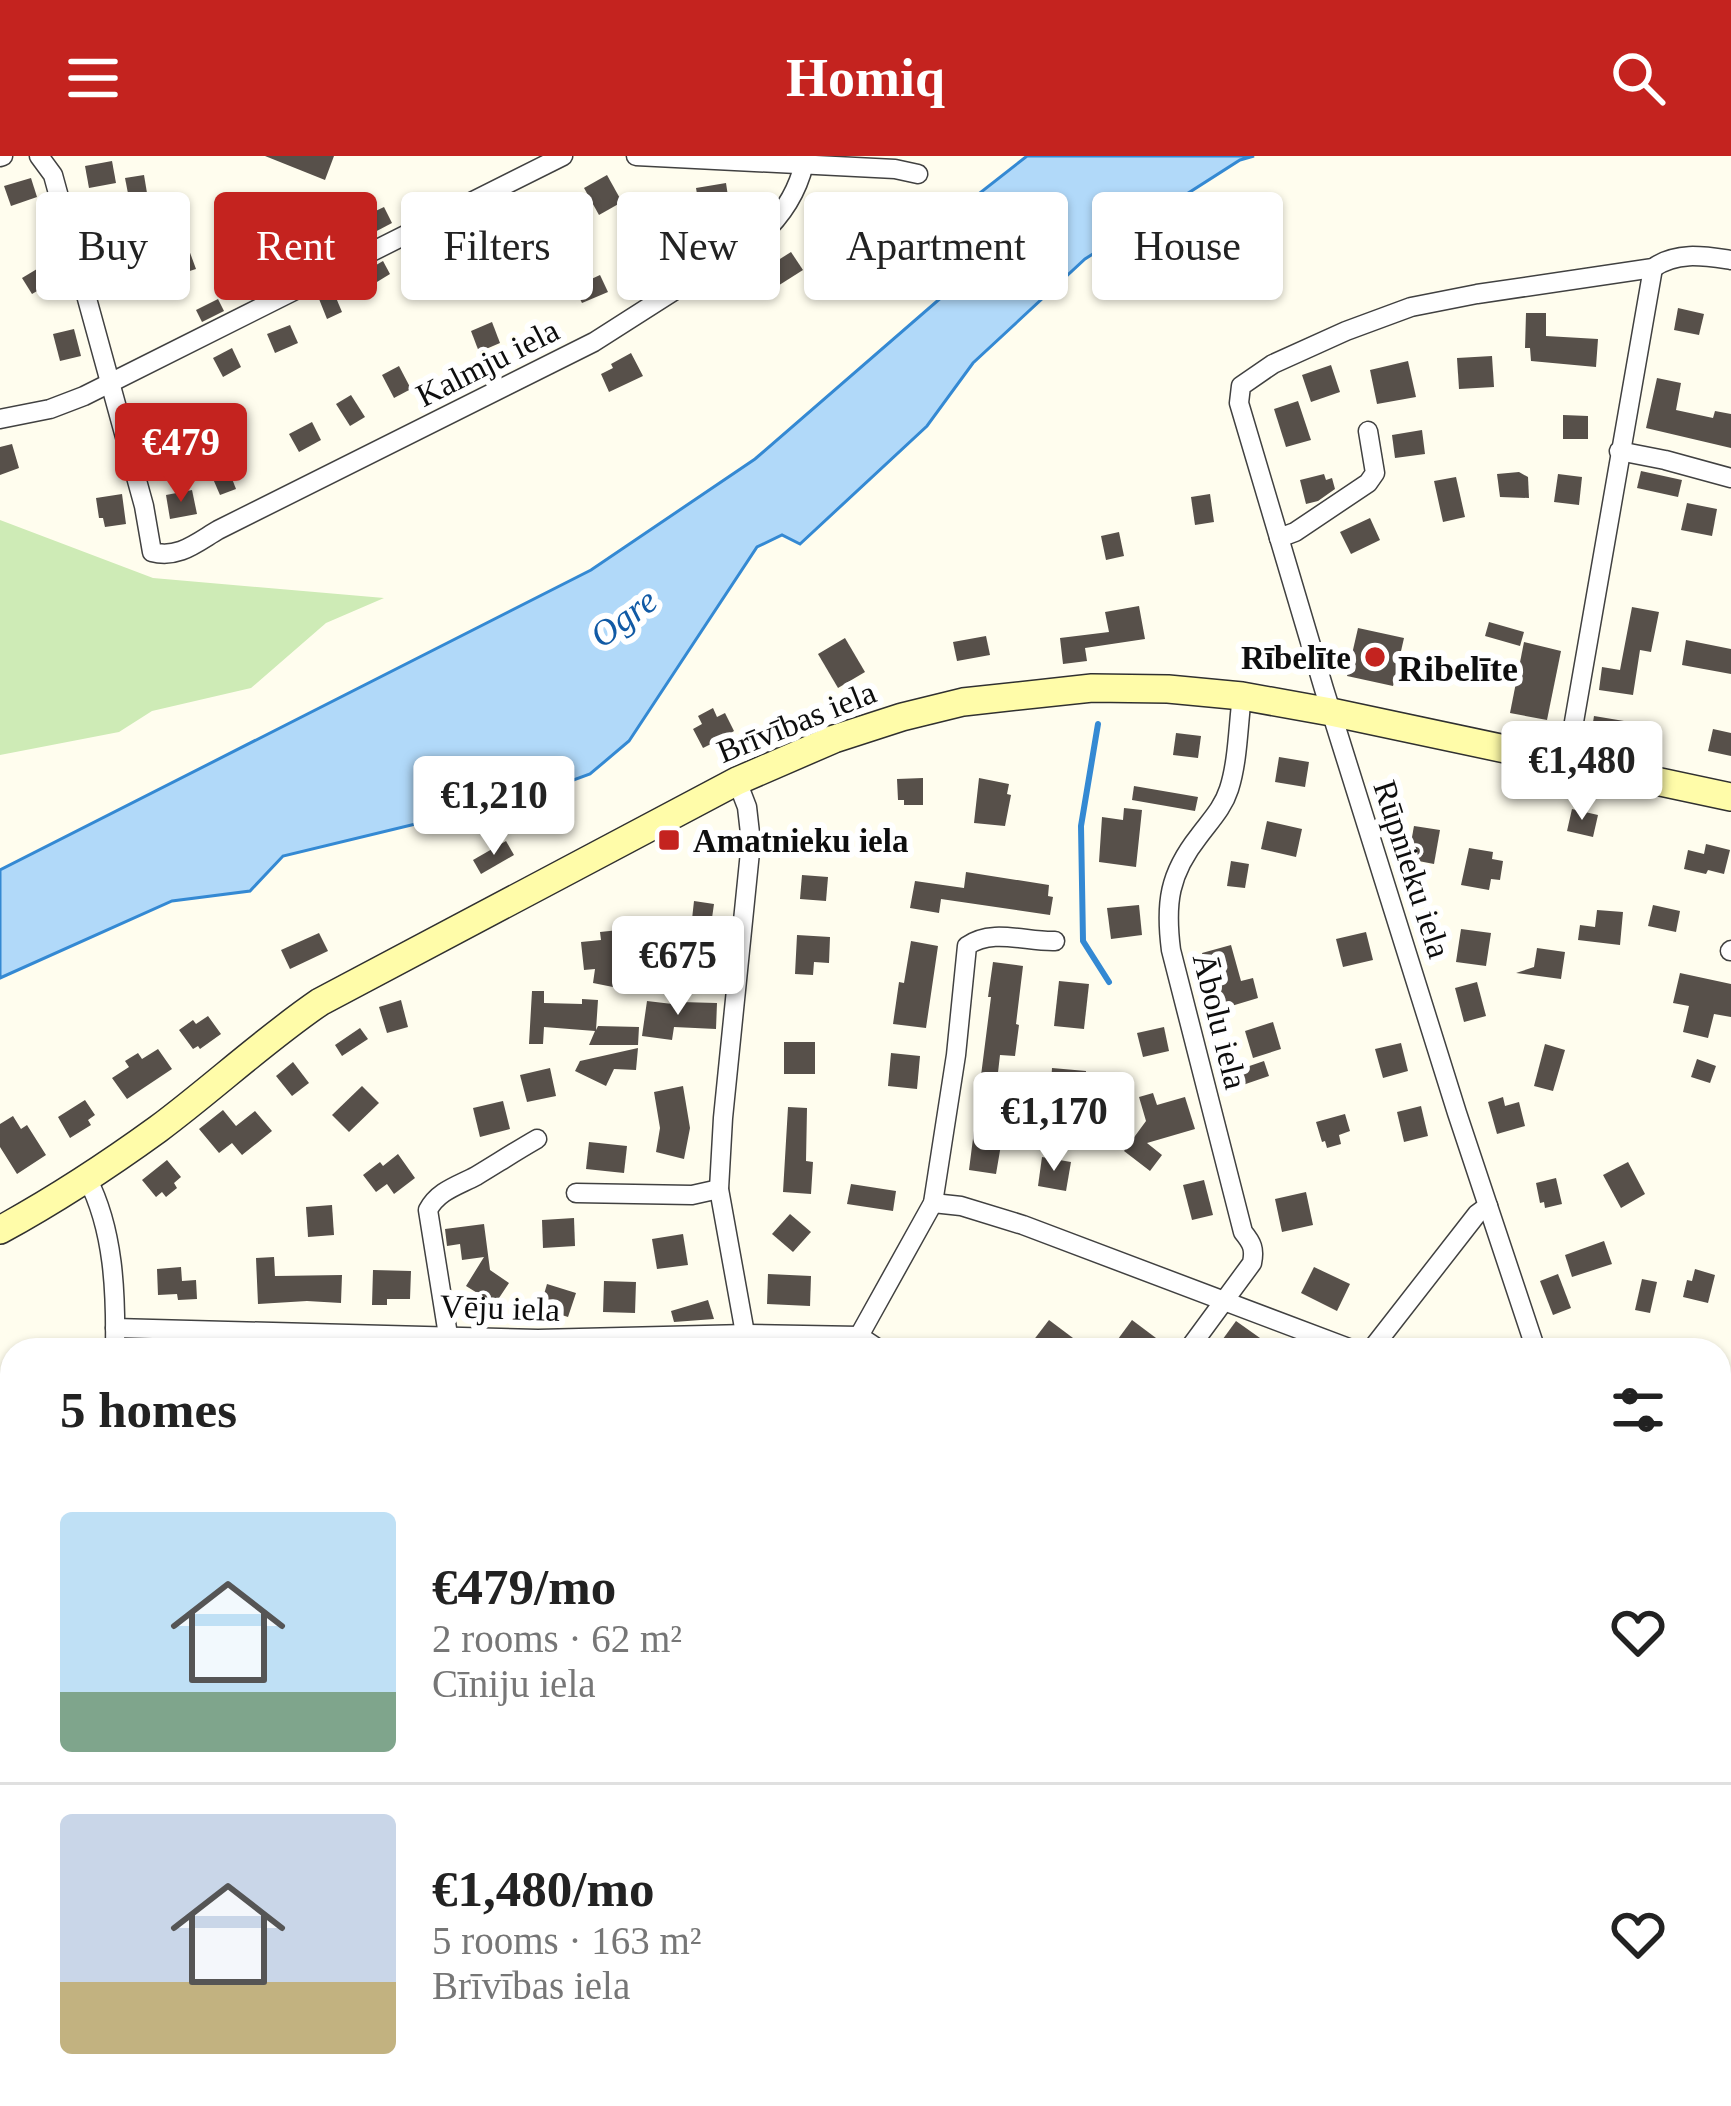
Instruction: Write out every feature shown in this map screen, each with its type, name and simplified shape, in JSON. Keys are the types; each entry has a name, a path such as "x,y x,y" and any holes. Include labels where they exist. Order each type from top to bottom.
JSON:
{"main road":[{"name":"Brīvības iela","path":"0,1230 160,1127 320,1002 737,782 852,732 963,703 1092,688 1242,697 1731,797"}],"street":[{"path":"39,156 53,175 110,382"},
{"path":"0,419 84,396 563,156"},
{"path":"636,156 803,164 826,161 918,174"},
{"name":"Kalmju iela","path":"110,382 152,552 178,554 593,342 760,236 778,220 800,180 803,164"},
{"path":"1567,762 1653,268 1665,259 1696,255 1731,260"},
{"name":"Rūpnieku iela","path":"1532,1338 1331,712 1239,403 1240,386 1257,373 1346,331 1411,307 1653,268"},
{"path":"1279,538 1368,483 1375,472 1368,431"},
{"path":"1619,451 1731,478"},
{"name":"Ābolu iela","path":"1196,1338 1252,1263 1254,1252 1232,1189 1171,950 1168,922 1174,874 1230,787 1242,697"},
{"path":"737,782 747,807 751,842 719,1189 746,1338"},
{"path":"862,1338 934,1203 967,946 987,937 1055,941"},
{"path":"448,1335 430,1204 454,1185 537,1139"},
{"path":"87,1178 99,1201 110,1249 115,1338"},
{"path":"576,1193 692,1195 719,1189"},
{"path":"934,1203 1023,1225 1323,1338"},
{"path":"1380,1338 1488,1206"},
{"name":"Vēju iela","path":"115,1328 574,1338"},
{"name":"Vēju iela","path":"822,1338 859,1336"}],"green space":[{"path":"0,520 153,578 384,598 326,623 251,688 152,711 119,732 0,755"}],"water":[{"path":"1027,156 1254,156 1190,192 1092,192 1092,255 1068,275 1068,192 981,192"},
{"name":"Ogre","path":"938,300 1041,300 973,363 927,426 800,544 782,535 757,547 629,741 590,774 527,797 283,856 250,891 172,901 0,978 0,870 591,570 755,459"}],"building":[{"path":"265,156 334,156 325,180"},
{"path":"112,161 116,183 89,188 85,166"},
{"path":"144,175 147,192 128,192 125,178"},
{"path":"607,175 617,193 617,205 599,215 593,192 584,188"},
{"path":"31,178 36,197 11,206 4,186"},
{"path":"726,183 727,192 697,192 696,188"},
{"path":"384,207 392,223 377,231 377,210"},
{"path":"791,252 803,270 780,285 780,259"},
{"path":"383,261 390,274 377,282 377,264"},
{"path":"36,270 36,292 32,294 22,278"},
{"path":"600,275 608,292 593,298 593,278"},
{"path":"218,300 224,311 202,322 196,310"},
{"path":"319,300 337,300 342,312 327,319"},
{"path":"1678,308 1704,314 1699,335 1674,330"},
{"path":"1526,313 1546,313 1546,336 1598,339 1596,367 1531,361 1530,348 1525,348"},
{"path":"492,322 500,343 479,352 471,331"},
{"path":"290,325 298,343 275,353 267,334"},
{"path":"74,329 81,356 60,361 53,334"},
{"path":"232,348 241,367 223,377 213,358"},
{"path":"631,353 643,376 609,392 601,374"},
{"path":"1492,356 1494,387 1459,389 1457,358"},
{"path":"1408,361 1416,397 1377,404 1370,370"},
{"path":"1331,365 1340,392 1311,402 1302,375"},
{"path":"399,366 411,389 394,398 382,375"},
{"path":"1657,378 1681,383 1676,410 1713,418 1715,411 1731,414 1731,448 1646,428"},
{"path":"351,395 365,417 350,426 336,404"},
{"path":"1298,401 1311,440 1286,447 1274,409"},
{"path":"168,414 180,439 164,447 151,421"},
{"path":"1563,415 1588,416 1588,439 1563,439"},
{"path":"312,422 321,440 299,452 289,434"},
{"path":"1422,430 1425,454 1395,458 1392,435"},
{"path":"12,444 19,468 0,475 0,447"},
{"path":"224,458 236,489 220,495 207,465"},
{"path":"1641,471 1682,480 1678,497 1637,488"},
{"path":"1519,472 1528,477 1529,498 1500,497 1497,474"},
{"path":"1324,474 1326,480 1332,478 1335,489 1306,504 1300,480"},
{"path":"1558,474 1582,477 1579,505 1554,502"},
{"path":"1456,477 1465,517 1443,522 1434,481"},
{"path":"192,490 197,514 170,519 166,495"},
{"path":"122,494 126,524 105,527 96,498"},
{"path":"1210,494 1214,522 1195,525 1191,497"},
{"path":"1687,503 1717,509 1712,536 1681,530"},
{"path":"1370,518 1380,540 1351,554 1340,532"},
{"path":"1119,532 1124,556 1106,560 1101,536"},
{"path":"1139,606 1145,639 1085,648 1087,661 1063,664 1060,638 1109,632 1105,612"},
{"path":"1632,607 1659,612 1651,652 1640,650 1633,695 1599,690 1602,667 1620,670"},
{"path":"1489,622 1524,632 1520,646 1485,636"},
{"name":"Rībelīte","path":"1358,628 1404,638 1393,686 1347,676"},
{"path":"986,636 990,655 957,661 953,642"},
{"path":"845,638 865,672 838,688 818,654"},
{"path":"1686,640 1731,649 1731,674 1682,665"},
{"path":"1524,642 1561,651 1547,720 1510,713"},
{"path":"713,708 717,717 725,713 734,731 726,736 729,742 703,748 693,729 702,724 698,716"},
{"path":"1594,716 1636,723 1633,742 1591,735"},
{"path":"1713,729 1731,733 1731,756 1708,751"},
{"path":"1176,733 1201,736 1198,758 1173,755"},
{"path":"1279,757 1309,762 1305,787 1275,782"},
{"path":"923,778 923,805 904,805 904,800 898,800 897,779"},
{"path":"979,778 1009,784 1005,826 974,823"},
{"path":"1134,786 1198,797 1195,811 1132,800"},
{"path":"1124,808 1142,810 1136,867 1099,862 1102,817 1123,820"},
{"path":"1572,809 1598,815 1593,837 1567,831"},
{"path":"1267,821 1302,829 1296,857 1261,849"},
{"path":"1414,826 1440,830 1434,864 1408,859"},
{"path":"506,841 514,855 481,874 473,860"},
{"path":"1706,844 1730,850 1724,874 1684,869 1688,850 1704,854"},
{"path":"1469,848 1493,852 1492,859 1503,861 1500,880 1491,879 1489,890 1461,885"},
{"path":"1231,861 1249,864 1245,888 1227,886"},
{"path":"966,872 1049,885 1050,915 941,899 939,913 910,908 915,881 964,888"},
{"path":"802,875 828,877 826,901 800,899"},
{"path":"694,901 714,904 711,925 696,923 695,934 673,931 675,917 692,919"},
{"path":"1139,905 1142,935 1111,939 1107,908"},
{"path":"1653,905 1680,911 1676,932 1648,926"},
{"path":"1597,910 1623,912 1620,945 1578,940 1580,925 1595,927"},
{"path":"1461,929 1491,933 1486,966 1456,962"},
{"path":"619,930 622,965 618,988 593,983 595,969 584,970 581,942 601,940 600,932"},
{"path":"1366,932 1373,960 1343,967 1336,939"},
{"path":"319,933 328,951 290,969 281,950"},
{"path":"797,935 830,937 829,963 814,962 813,975 795,974"},
{"path":"911,941 938,946 926,1028 893,1024"},
{"path":"1231,945 1241,981 1253,978 1258,998 1218,1010 1202,953"},
{"path":"1537,948 1565,952 1561,979 1516,973 1534,967"},
{"path":"993,962 1023,966 1015,1056 1000,1055 996,1090 1010,1092 996,1174 969,1170"},
{"path":"1680,973 1731,984 1731,1017 1714,1014 1708,1038 1683,1032 1689,1006 1673,1003"},
{"path":"1059,981 1089,984 1084,1029 1054,1026"},
{"path":"1477,982 1486,1016 1464,1022 1455,988"},
{"path":"532,991 544,991 544,1003 598,1000 596,1030 598,1026 639,1027 638,1045 589,1045 595,1031 544,1027 543,1044 529,1044"},
{"path":"401,1000 408,1027 387,1033 379,1007"},
{"path":"647,1001 717,1003 716,1029 674,1027 672,1040 642,1036"},
{"path":"208,1016 221,1034 193,1049 179,1030"},
{"path":"1273,1022 1281,1049 1253,1058 1245,1031"},
{"path":"1164,1027 1169,1051 1143,1057 1137,1033"},
{"path":"360,1028 368,1039 342,1056 335,1045"},
{"path":"784,1042 815,1042 815,1074 784,1074"},
{"path":"1401,1043 1408,1071 1383,1078 1375,1049"},
{"path":"1545,1044 1565,1050 1553,1091 1534,1086"},
{"path":"638,1048 636,1070 614,1069 606,1086 575,1071 580,1061"},
{"path":"158,1049 172,1069 127,1099 112,1078 129,1067 125,1061 138,1053 142,1059"},
{"path":"891,1053 920,1056 917,1089 888,1086"},
{"path":"1697,1059 1716,1066 1710,1083 1691,1077"},
{"path":"1264,1061 1269,1076 1234,1088 1229,1073"},
{"path":"293,1062 309,1083 292,1096 276,1076"},
{"path":"550,1068 556,1096 527,1102 520,1075"},
{"path":"1052,1068 1086,1071 1083,1105 1050,1103"},
{"path":"362,1086 379,1103 349,1132 332,1115"},
{"path":"683,1086 690,1128 684,1159 656,1152 660,1128 654,1092"},
{"path":"1153,1093 1157,1105 1185,1097 1195,1129 1147,1143 1162,1155 1150,1171 1124,1151 1146,1121 1139,1097"},
{"path":"1503,1097 1505,1106 1519,1102 1525,1126 1497,1134 1488,1102"},
{"path":"85,1100 95,1115 88,1120 91,1125 70,1138 58,1117"},
{"path":"503,1101 510,1129 480,1137 473,1108"},
{"path":"1421,1106 1428,1136 1404,1142 1397,1112"},
{"path":"788,1107 807,1108 811,1194 783,1192"},
{"path":"223,1110 236,1126 255,1111 272,1131 242,1155 232,1143 219,1153 199,1129"},
{"path":"1345,1114 1350,1131 1339,1135 1341,1144 1327,1148 1316,1122"},
{"path":"13,1116 21,1129 27,1125 46,1155 17,1174 0,1147 0,1124"},
{"path":"589,1142 627,1146 624,1173 586,1169"},
{"path":"398,1154 415,1178 394,1194 387,1184 376,1192 363,1175"},
{"path":"1042,1157 1071,1162 1066,1191 1038,1186"},
{"path":"167,1160 181,1177 166,1197 162,1192 156,1197 142,1180"},
{"path":"1628,1162 1645,1194 1621,1208 1603,1175"},
{"path":"1556,1178 1562,1204 1545,1208 1536,1183"},
{"path":"1204,1180 1213,1215 1192,1220 1183,1185"},
{"path":"851,1184 896,1191 893,1211 847,1204"},
{"path":"1306,1192 1313,1225 1282,1232 1275,1199"},
{"path":"332,1205 334,1235 308,1237 306,1207"},
{"path":"790,1214 811,1232 793,1252 772,1234"},
{"path":"574,1218 575,1246 543,1248 542,1220"},
{"path":"484,1224 490,1270 509,1283 495,1304 466,1286 484,1257 462,1260 460,1244 447,1246 445,1229"},
{"path":"683,1234 688,1265 657,1269 652,1239"},
{"path":"1604,1241 1612,1264 1572,1277 1565,1255"},
{"path":"274,1257 275,1276 342,1275 341,1303 258,1304 256,1258"},
{"path":"181,1267 182,1281 196,1280 197,1299 158,1295 157,1269"},
{"path":"1314,1267 1350,1284 1337,1311 1301,1293"},
{"path":"1695,1269 1715,1275 1708,1303 1683,1297"},
{"path":"373,1270 411,1271 410,1299 372,1305"},
{"path":"768,1274 811,1276 810,1306 767,1304"},
{"path":"1558,1274 1571,1308 1553,1315 1540,1281"},
{"path":"1642,1279 1657,1282 1650,1313 1635,1310"},
{"path":"604,1281 636,1282 635,1313 603,1312"},
{"path":"547,1284 576,1293 568,1317 540,1308"},
{"path":"708,1300 714,1319 674,1322 671,1311"},
{"path":"1049,1320 1073,1338 1035,1338"},
{"path":"1132,1320 1156,1338 1119,1338"},
{"path":"1236,1321 1260,1338 1224,1338"}],"waterway":[{"path":"1098,724 1081,826 1083,941 1109,982"}],"place":[{"name":"Rībelīte","path":"1375,657"},
{"name":"Amatnieku iela","path":"669,840"}],"district":[{"name":"Ribelīte","path":"1458,668"}]}
